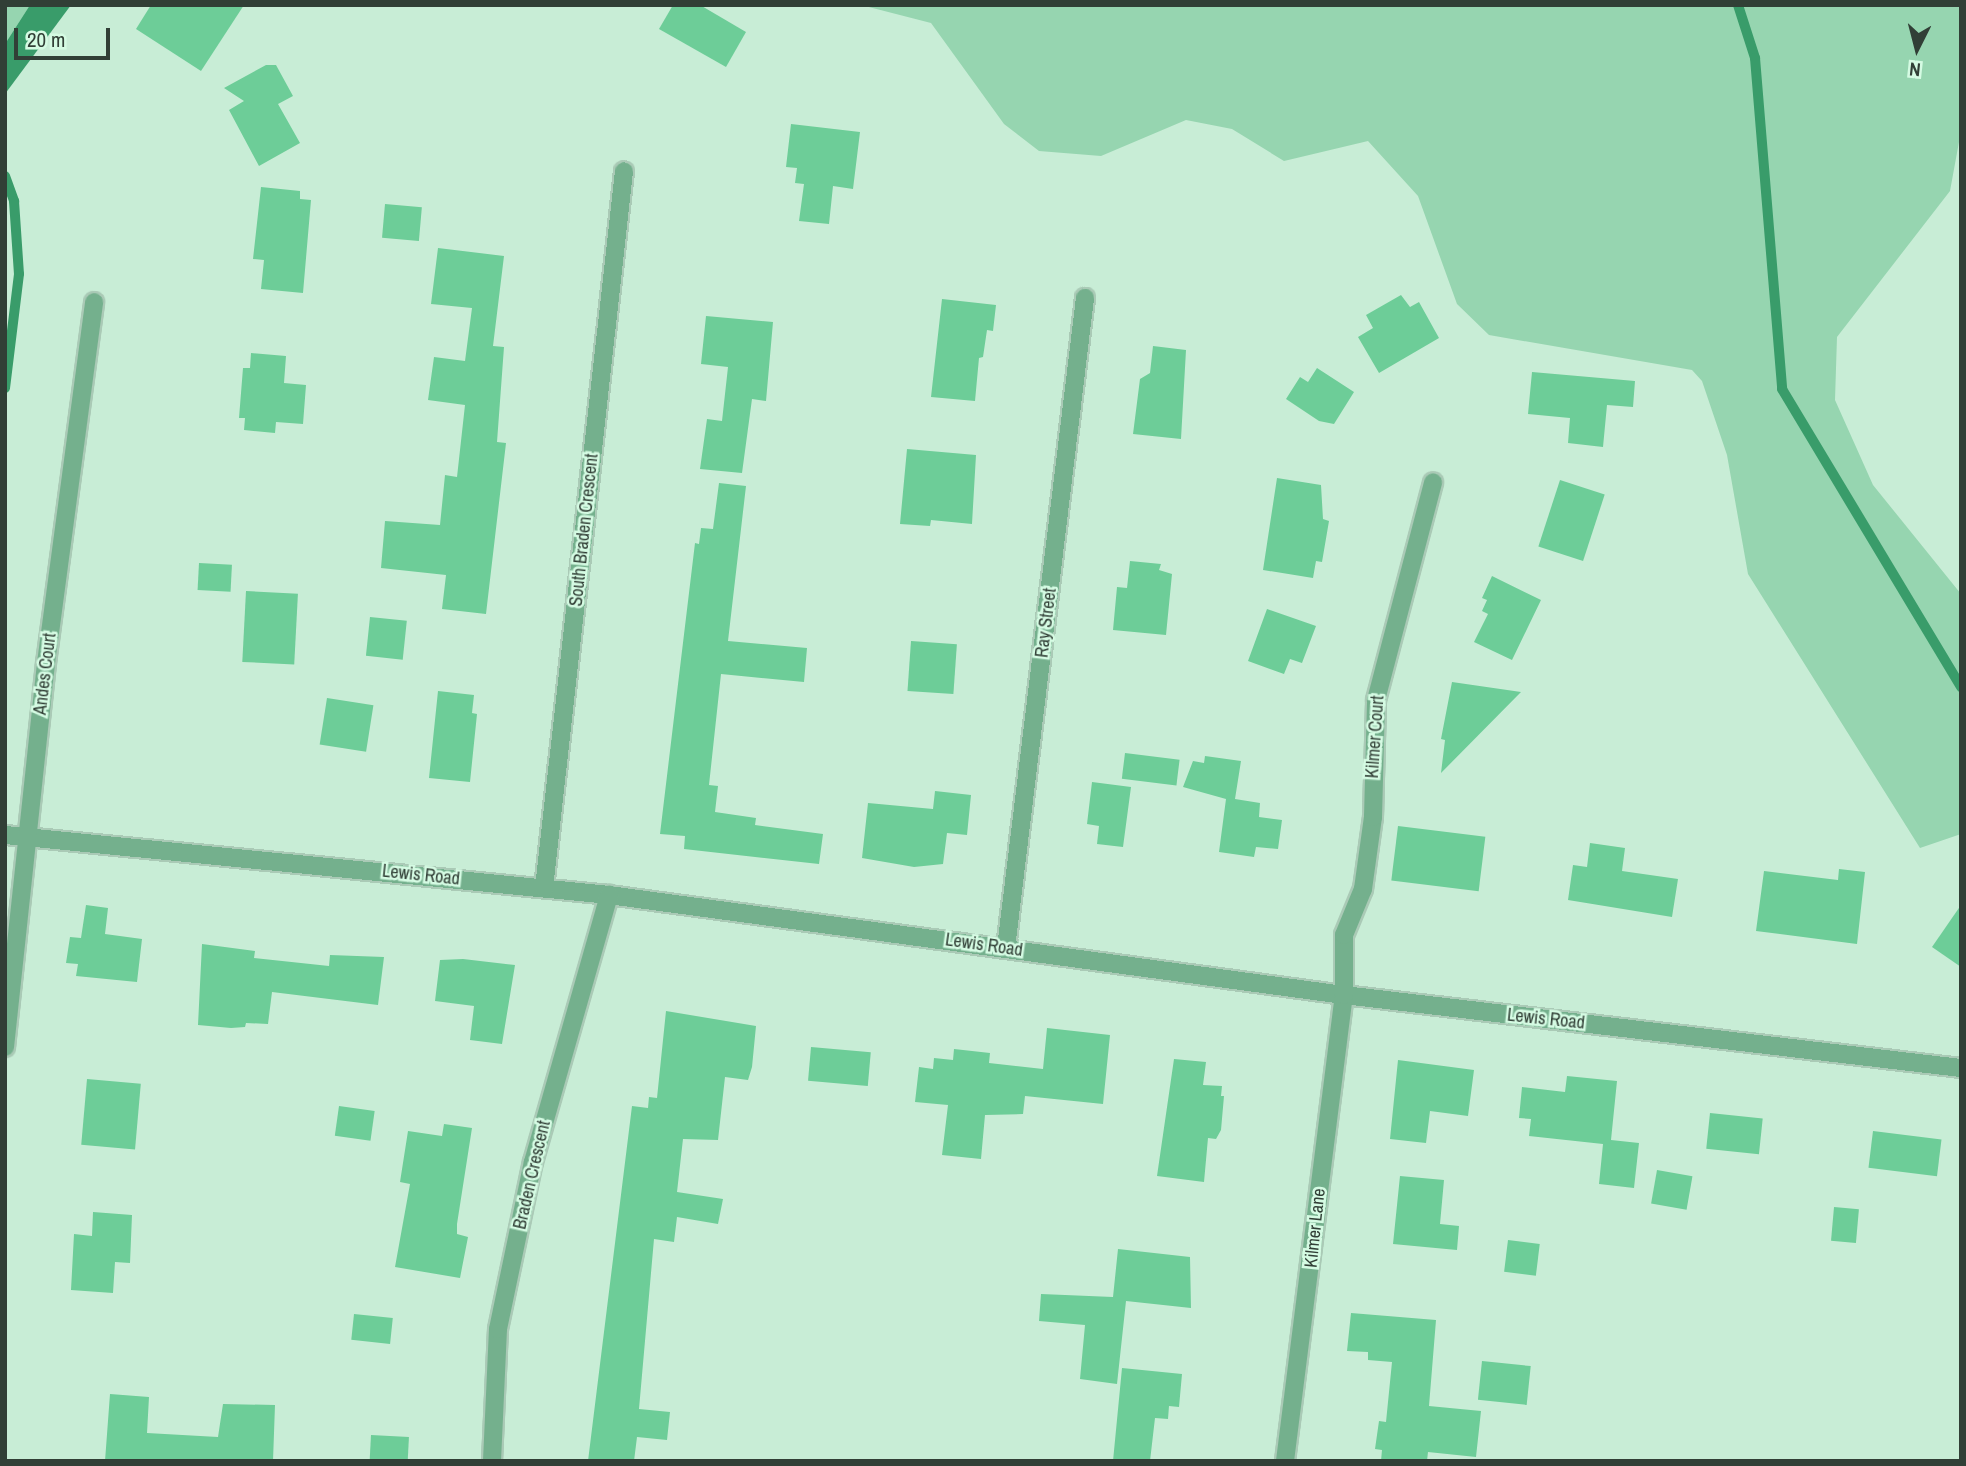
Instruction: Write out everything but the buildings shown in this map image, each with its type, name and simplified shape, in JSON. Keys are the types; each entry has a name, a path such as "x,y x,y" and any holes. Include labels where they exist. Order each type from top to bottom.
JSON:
{"street":[{"name":"South Braden Crescent","path":"544,888 624,171"},
{"name":"Ray Street","path":"1006,948 1085,298"},
{"name":"Andes Court","path":"5,1047 27,837 94,302"},
{"name":"Kilmer Court","path":"1344,995 1344,935 1363,889 1373,817 1371,754 1376,700 1433,482"},
{"name":"Lewis Road","path":"5,835 609,895 1344,995 1961,1068"},
{"name":"Braden Crescent","path":"492,1461 492,1397 503,1303 533,1161 609,895"},
{"name":"Kilmer Lane","path":"1286,1461 1344,995"}],"shaded area":[{"path":"5,5 30,5 5,44"},
{"path":"30,5 71,5 5,94 5,44"},
{"path":"861,5 1961,5 1961,131 1950,191 1837,337 1835,400 1873,485 1961,594 1961,834 1920,848 1748,574 1727,455 1702,381 1692,370 1489,335 1457,304 1418,196 1368,141 1284,161 1232,129 1186,120 1101,156 1039,151 1004,124 931,23"}],"waterway":[{"path":"1738,5 1755,58 1782,389 1961,687"},
{"path":"5,176 14,201 19,274 5,388"}]}
